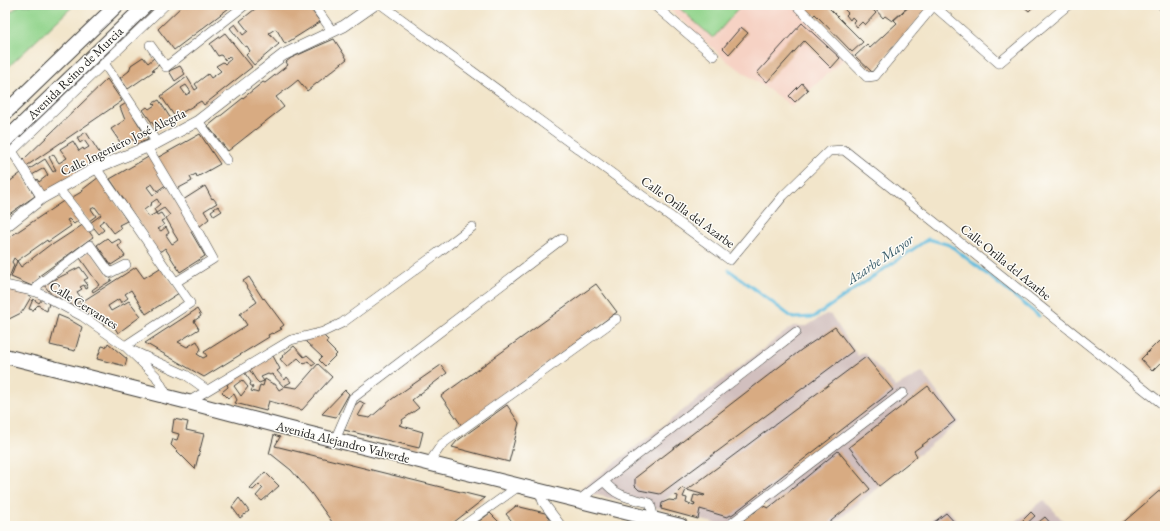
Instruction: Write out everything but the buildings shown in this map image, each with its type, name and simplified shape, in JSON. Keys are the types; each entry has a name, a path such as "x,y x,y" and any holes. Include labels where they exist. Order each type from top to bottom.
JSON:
{"main road":[{"name":"Avenida Reino de Murcia","path":"5,113 117,5"},
{"name":"Avenida Reino de Murcia","path":"7,150 146,5"},
{"name":"Avenida Alejandro Valverde","path":"5,356 681,526"}],"street":[{"path":"42,198 7,150 104,63 165,5"},
{"path":"150,45 166,67 245,5"},
{"path":"314,5 332,31"},
{"name":"Calle Ingeniero José Alegría","path":"5,227 42,198 59,188 96,168 152,145 198,121 283,55 348,23 374,5"},
{"name":"Calle Orilla del Azarbe","path":"382,5 730,260 783,196 829,151 844,150 1165,406"},
{"path":"654,5 714,56"},
{"path":"796,5 867,77 875,76 934,5 999,62 1068,5"},
{"path":"104,63 152,145 213,259 176,282"},
{"path":"198,121 228,160"},
{"path":"96,168 190,303 125,346"},
{"path":"59,188 89,227"},
{"path":"188,402 291,340 323,332 342,323 472,227"},
{"path":"335,440 353,398 562,239"},
{"path":"36,292 38,285 90,245 110,273 126,264"},
{"name":"Calle Cervantes","path":"6,286 36,292 82,316 125,346 156,376 168,397"},
{"path":"428,463 442,444 616,319"},
{"path":"578,501 796,332"},
{"name":"Calle Cervantes","path":"125,346 186,375 207,390"},
{"path":"728,526 903,393"},
{"path":"604,481 611,490 621,495 650,503 654,519"},
{"path":"463,526 518,486"},
{"path":"539,491 543,502 561,526"}],"shaded area":[{"path":"665,5 792,5 845,58 792,106 727,61"},
{"path":"826,314 831,315 858,356 864,352 896,387 922,372 959,422 833,524 770,508 764,503 745,516 742,526 725,526 698,519 705,495 687,490 683,486 662,503 661,509 578,491 793,326 807,326"},
{"path":"1044,500 1068,526 1010,526"},
{"path":"946,508 963,526 923,526"}],"green space":[{"path":"20,5 74,5 5,70 5,16"},
{"path":"676,5 736,5 739,8 713,38"}],"waterway":[{"name":"Azarbe Mayor","path":"729,270 793,318 814,317 928,239 950,245 1039,316"}]}
